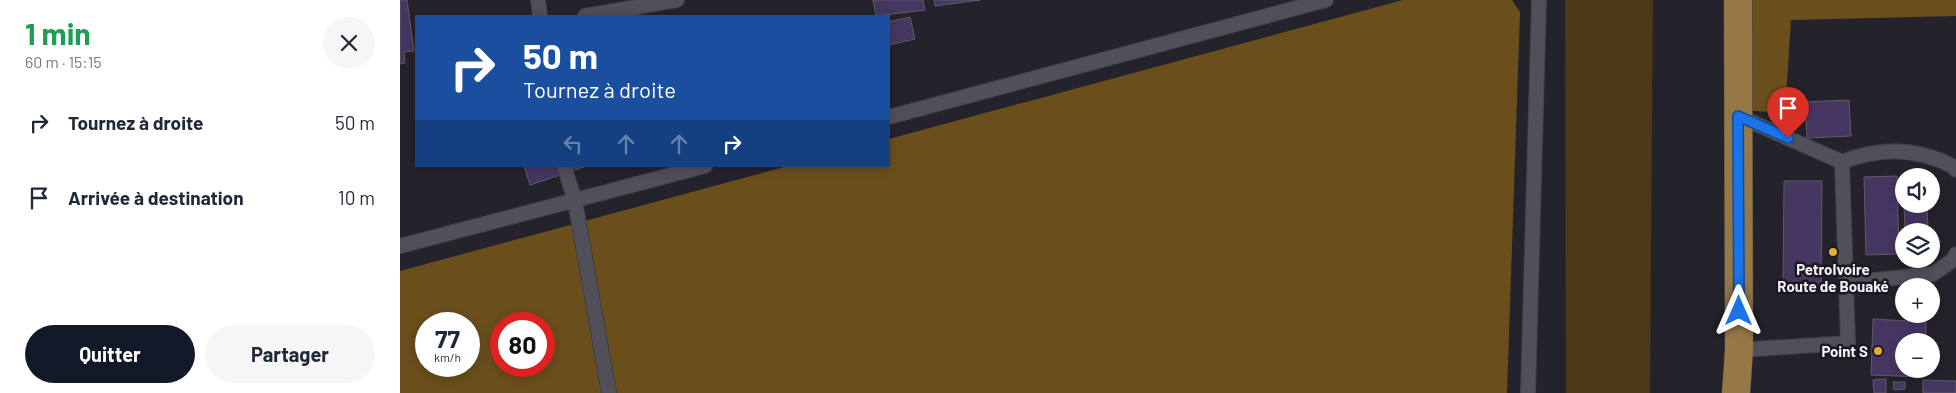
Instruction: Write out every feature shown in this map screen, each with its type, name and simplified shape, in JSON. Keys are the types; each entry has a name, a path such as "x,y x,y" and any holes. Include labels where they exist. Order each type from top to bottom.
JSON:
{"highway":[{"path":"1736,393 1739,350 1738,0"}],"lane":[{"path":"538,0 540,15"},
{"path":"591,15 677,0"},
{"path":"890,117 1326,0"},
{"path":"1528,393 1539,0"},
{"path":"1738,116 1842,162 1859,155 1877,151 1915,152 1933,157 1956,170"},
{"path":"1739,350 1848,343 1842,162"},
{"path":"564,167 575,201 609,393"},
{"path":"400,246 701,167"},
{"path":"1846,283 1933,274 1953,260 1956,254"}],"shaded area":[{"path":"1403,0 1512,0 1520,12 1507,393 400,393 400,271 784,167 890,167 890,139"},
{"path":"1565,0 1653,0 1650,393 1566,393"},
{"path":"1742,0 1956,0 1956,16 1791,20 1785,113 1743,110"}],"building":[{"path":"400,0 407,0 414,51 404,52 405,63 400,64"},
{"path":"873,0 923,0 925,10 876,15"},
{"path":"934,0 980,0 935,6"},
{"path":"910,17 915,39 890,45 890,22"},
{"path":"1849,100 1851,136 1807,138 1805,102"},
{"path":"524,167 584,167 530,185"},
{"path":"1895,176 1895,213 1898,213 1898,223 1895,223 1895,254 1866,255 1864,177"},
{"path":"1784,181 1822,181 1821,290 1783,290"},
{"path":"1904,213 1927,213 1928,223 1905,223"},
{"path":"1873,319 1895,320 1895,323 1926,323 1926,333 1895,333 1895,376 1871,375"},
{"path":"1886,379 1886,393 1874,393 1873,380"},
{"path":"1923,380 1956,381 1956,393 1923,393"},
{"path":"1893,382 1905,382 1905,389 1894,390"}],"place":[{"name":"PetroIvoire Route de Bouaké","path":"1833,252"},
{"name":"Point S","path":"1878,351"}],"route":[{"path":"1739,311 1738,116 1788,138"}]}
